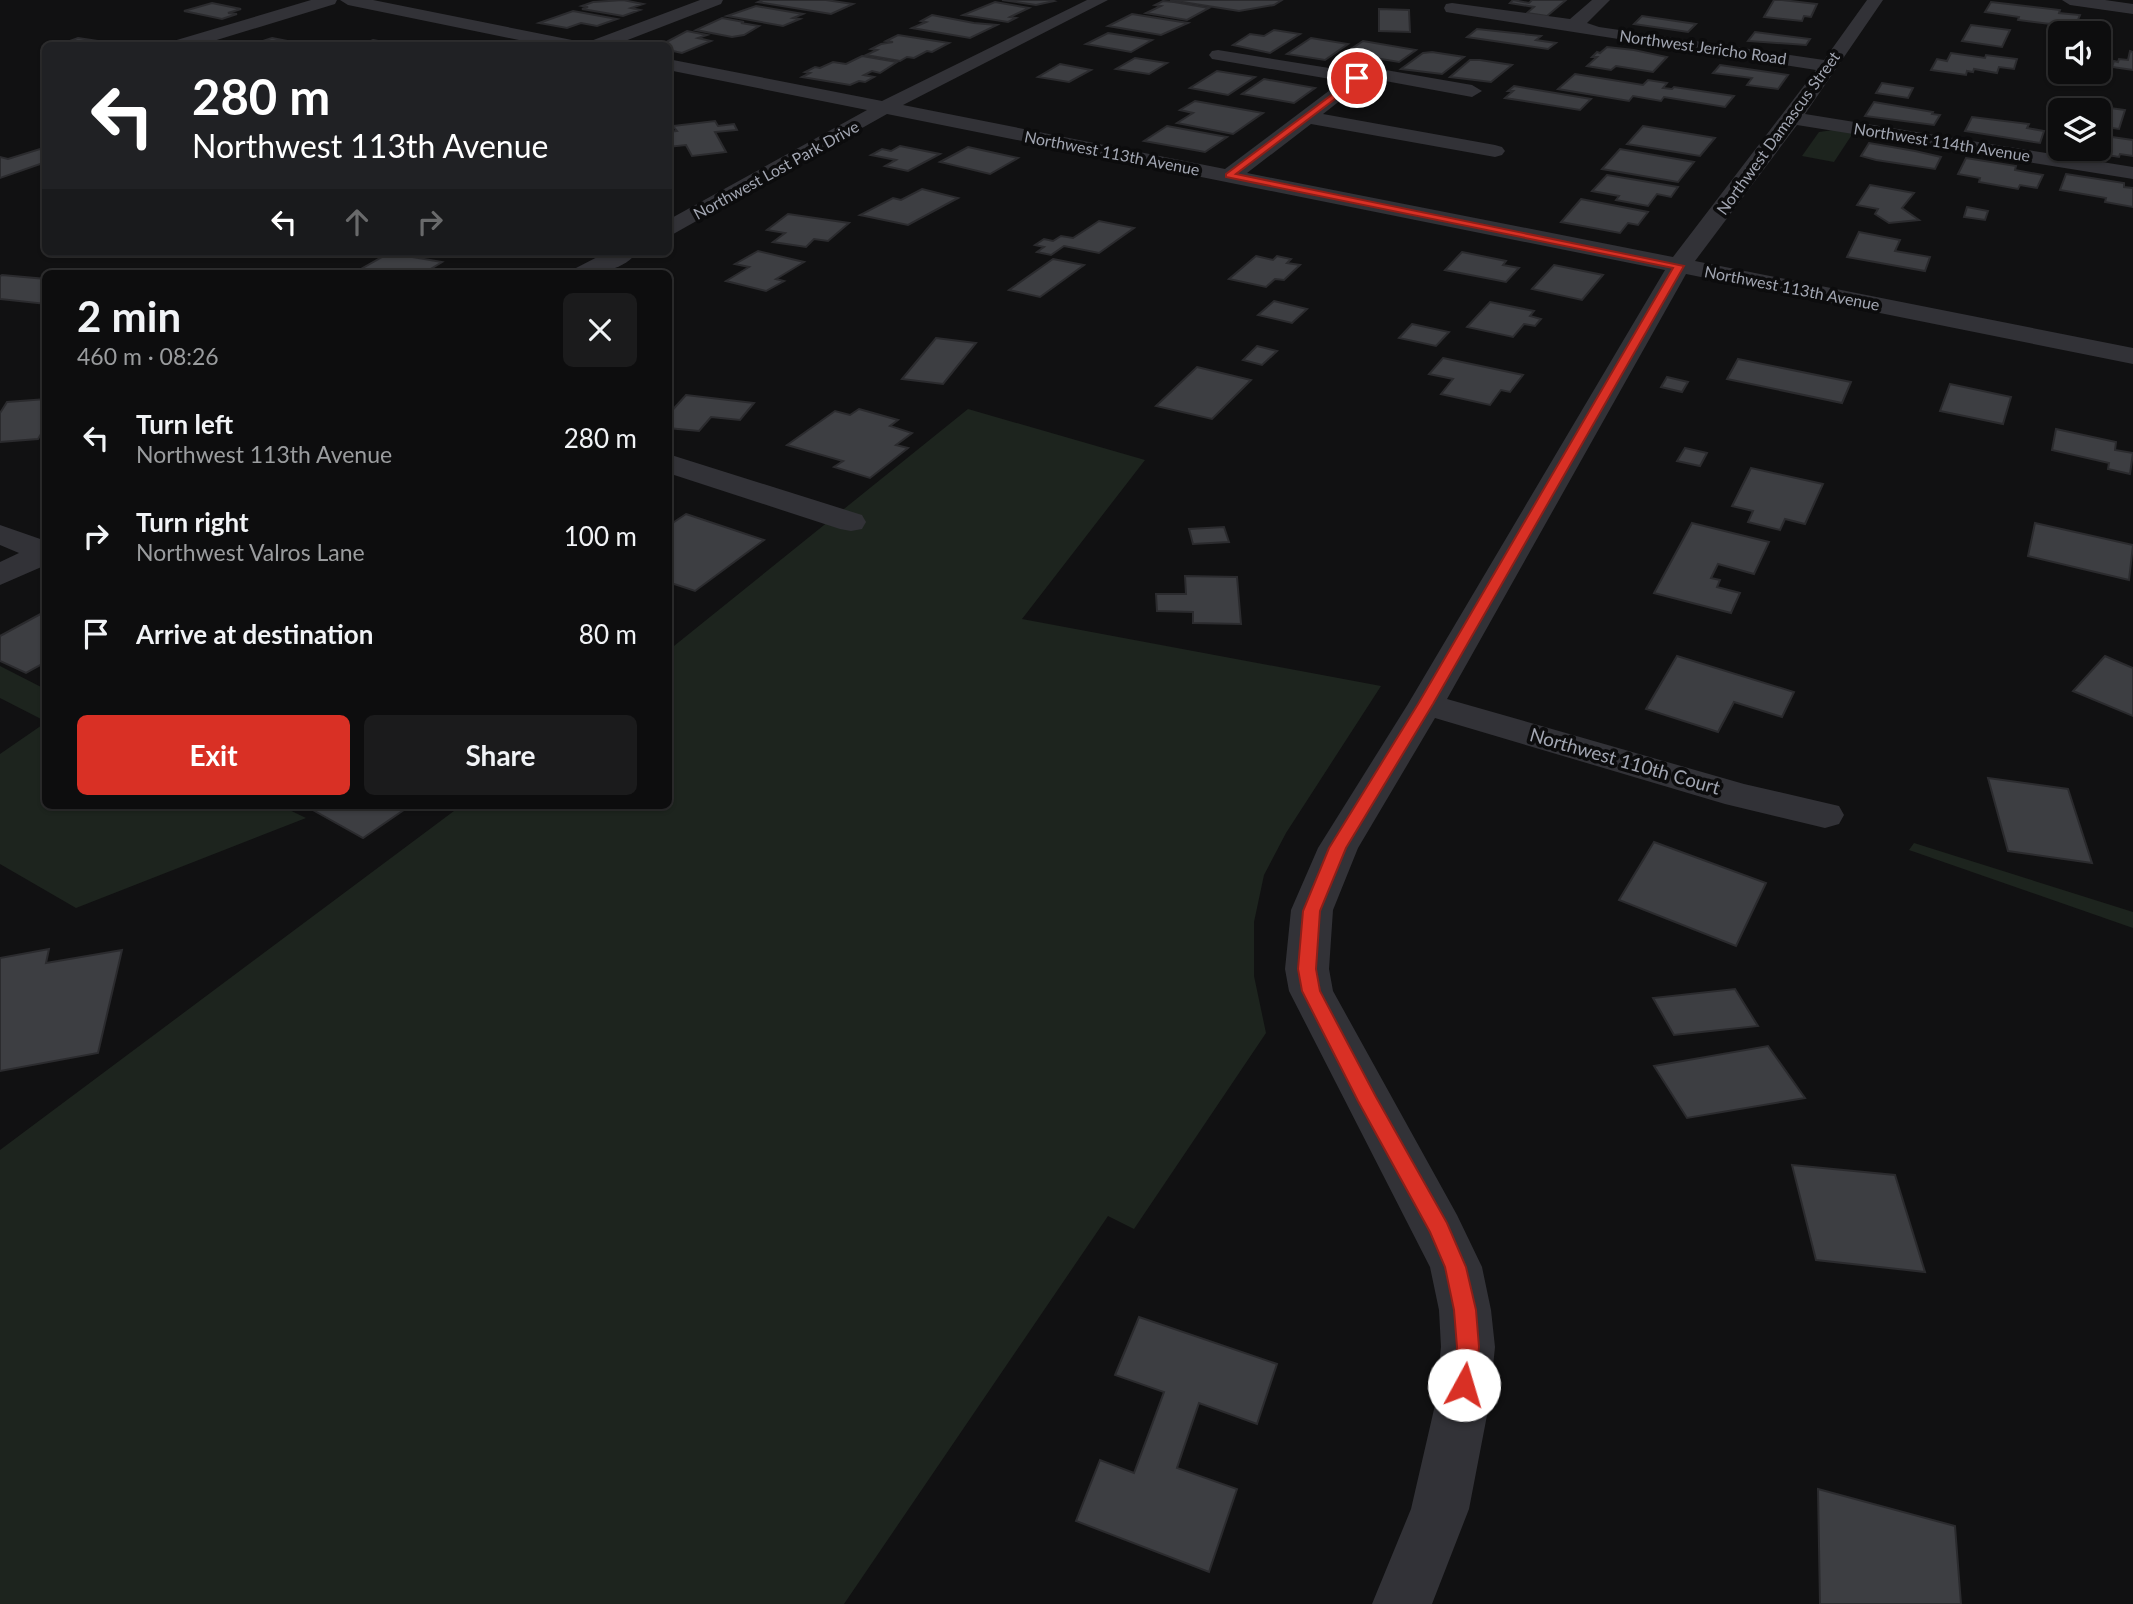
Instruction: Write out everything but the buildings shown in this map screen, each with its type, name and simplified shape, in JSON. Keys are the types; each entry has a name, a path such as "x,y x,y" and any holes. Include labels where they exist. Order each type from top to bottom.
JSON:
{"street":[{"path":"189,42 329,0"},
{"path":"348,0 557,42"},
{"path":"605,42 715,0"},
{"name":"Northwest Lost Park Drive","path":"672,228 869,118 882,108 1100,0"},
{"path":"1579,26 1578,20 1602,0"},
{"name":"Northwest Damascus Street","path":"1679,266 1793,118 1875,0"},
{"path":"2070,0 2133,9"},
{"name":"Northwest Jericho Road","path":"1452,8 1828,66"},
{"path":"1218,55 1365,73 1472,91"},
{"name":"Northwest 113th Avenue","path":"675,73 705,72 2133,356"},
{"path":"1229,176 1365,73"},
{"path":"1307,117 1495,151"},
{"name":"Northwest 114th Avenue","path":"1793,118 2133,173"},
{"path":"591,270 617,256"},
{"path":"1402,1604 1440,1509 1446,1483 1462,1405 1468,1347 1465,1310 1456,1267 1439,1230 1311,991 1307,969 1307,940 1312,911 1338,848 1426,704 1679,266"},
{"path":"672,464 851,522"},
{"path":"0,534 42,551"},
{"path":"0,575 42,554"},
{"name":"Northwest 110th Court","path":"1426,704 1726,791 1825,815"}],"shaded area":[{"path":"1833,130 1853,133 1834,162 1802,156 1819,132"},
{"path":"968,409 1145,460 1022,619 1381,686 1286,833 1264,875 1254,922 1254,976 1266,1033 1134,1229 1108,1216 844,1604 0,1604 0,1150 457,809 672,809 672,648"},
{"path":"0,666 42,687 42,719 0,698"},
{"path":"42,725 42,809 287,809 306,818 76,908 0,864 0,754"},
{"path":"1914,843 2133,912 2133,928 1909,850"}],"route":[{"path":"1357,78 1229,176 1679,266 1426,704 1338,848 1312,911 1307,940 1307,969 1311,991 1439,1230 1456,1267 1465,1310 1468,1347 1464,1385"}]}
